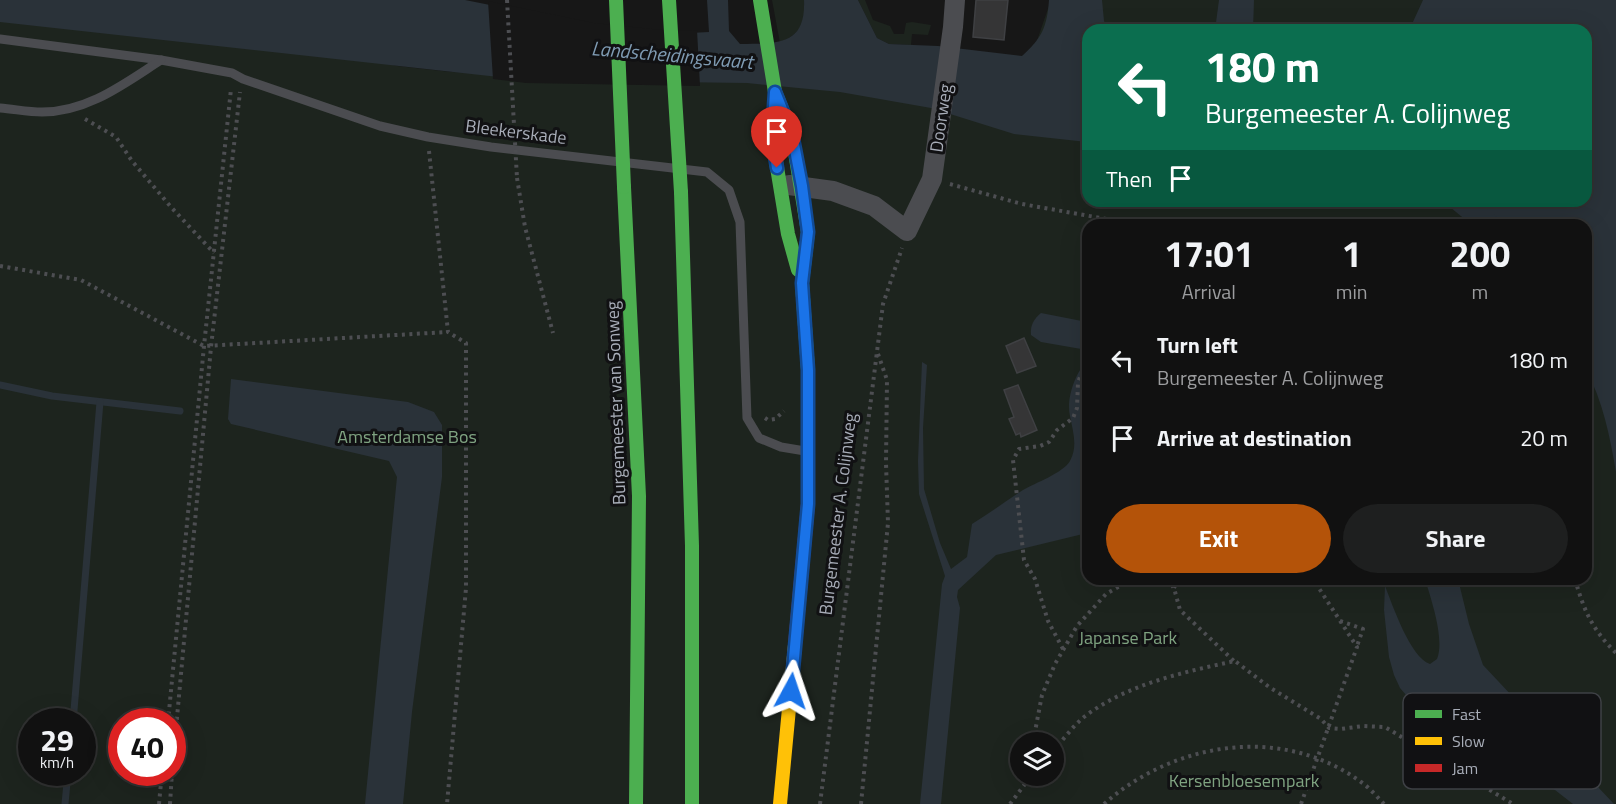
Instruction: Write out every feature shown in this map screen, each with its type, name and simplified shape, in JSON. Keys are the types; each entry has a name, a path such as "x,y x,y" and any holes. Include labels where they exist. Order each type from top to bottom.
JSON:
{"main road":[{"name":"Burgemeester van Sonweg","path":"616,0 639,496 636,804"},
{"path":"669,0 681,192 692,546 692,804"},
{"name":"Burgemeester A. Colijnweg","path":"760,0 775,92 792,134 808,232 802,283 808,370 808,504 780,804"},
{"name":"Burgemeester A. Colijnweg","path":"775,92 772,137 788,234 802,283"}],"street":[{"name":"Doorweg","path":"907,231 932,179 955,0"},
{"path":"780,184 833,191 874,206 907,231"}],"lane":[{"name":"Bleekerskade","path":"0,39 161,60 232,72 243,79 380,126 428,137 491,147 707,172 729,190 741,222 747,418 759,438 781,447 808,451"},
{"path":"0,108 42,112 69,109 104,96 161,60"}],"path":[{"path":"507,0 517,178 525,227 553,333"},
{"path":"169,708 232,72"},
{"path":"178,708 211,347 238,99 243,79"},
{"path":"69,109 116,137 132,161 171,207 215,253"},
{"path":"428,137 448,332"},
{"path":"932,179 1022,204 1106,219"},
{"name":"Burgemeester A. Colijnweg","path":"820,804 883,303 907,231"},
{"path":"0,266 81,280 204,346 448,332 466,343 466,588 447,804"},
{"path":"861,804 888,523 887,380 877,350"},
{"path":"1063,649 1048,621 1035,579 1024,560 1013,460 1019,449 1040,446 1049,442 1057,430 1073,418 1077,408 1078,382 1082,372"},
{"path":"762,416 768,420 775,419 788,404"},
{"path":"1035,732 1042,695 1063,649 1077,626 1106,594 1122,585"},
{"path":"1172,585 1180,610 1235,661 1269,687 1321,719 1329,728 1385,727 1403,738"},
{"path":"1317,585 1357,647"},
{"path":"1577,585 1583,609 1602,639 1616,653"},
{"path":"1301,804 1363,629 1340,621"},
{"path":"1064,739 1084,717 1126,692 1186,672 1235,661"},
{"path":"1104,804 1118,791 1180,757 1219,748 1258,747 1296,751 1318,758 1361,782 1384,804"},
{"path":"159,804 161,786"},
{"path":"170,804 171,786"},
{"path":"1010,804 1022,786"},
{"path":"1488,789 1513,804"}],"green space":[{"name":"Amsterdamse Bos","path":"0,0 237,26 397,66 451,72 790,77 894,87 1032,55 1051,0 1616,0 1616,804 0,804"},
{"path":"772,0 804,0 801,26 798,31 780,43"},
{"path":"858,0 865,0 873,20 890,26 894,34 904,34 906,23 912,22 931,25 928,35 912,34 911,45 889,44 877,38"}],"water":[{"path":"0,0 465,0 594,26 671,34 709,32 707,0 728,0 729,31 740,44 777,42 794,34 800,27 804,0 858,0 877,38 889,44 938,46 1022,56 1042,31 1047,18 1049,0 1102,0 1106,24 1082,24 1082,141 1014,134 931,108 840,92 747,83 526,80 0,22"},
{"path":"1219,0 1254,0 1253,24 1216,24"},
{"path":"1423,0 1616,0 1616,472 1608,433 1592,382 1592,219 1494,219 1477,210 1463,207 1592,207 1592,24 1412,24"},
{"path":"1387,207 1435,207 1406,209"},
{"path":"1041,313 1082,321 1082,349 1041,342 1031,335 1031,328"},
{"path":"922,362 927,365 923,428 924,489 940,543 951,569 967,557 972,524 1023,490 1055,474 1070,461 1074,444 1069,402 1082,368 1082,534 996,555 958,590 960,608 941,804 920,804 942,584 945,576 919,494"},
{"path":"231,379 408,402 434,412 442,425 442,477 412,712 403,804 365,804 397,477 389,461 231,424 228,419"},
{"path":"1427,585 1459,585 1469,624 1483,665 1509,693 1404,693 1394,675 1389,657 1384,610 1385,586 1409,642 1416,652 1430,664 1437,659 1439,651 1436,619"},
{"path":"1553,789 1600,789 1614,804 1573,804"}],"pier":[{"path":"488,1 594,23 671,31 697,30 700,86 526,83 493,79"}],"building":[{"path":"976,0 1008,0 1004,40 973,37"},
{"path":"1024,338 1036,366 1017,373 1006,346"},
{"path":"1018,385 1037,430 1021,437 1020,433 1016,435 1009,419 1014,417 1004,390"}],"waterway":[{"name":"Landscheidingsvaart","path":"1467,207 1482,219"},
{"path":"0,385 52,396 180,411"},
{"path":"74,708 100,402"},
{"path":"65,804 67,786"}],"traffic: fast":[{"path":"616,0 624,187"},
{"path":"669,0 681,192"},
{"path":"760,0 775,92 792,134 808,232 802,283 808,370 808,427"},
{"path":"775,99 772,137 788,234 798,270"},
{"path":"624,187 639,496 636,804"},
{"path":"681,192 692,546 692,804"}],"traffic: slow":[{"path":"780,804 795,645"}],"traffic: jam":[{"path":"795,645 808,504 808,427"}],"route":[{"path":"777,168 772,137 775,92 792,134 808,232 802,283 808,370 808,504 791,691"}],"park label":[{"name":"Japanse Park","path":"1128,638"},
{"name":"Kersenbloesempark","path":"1244,781"}]}
